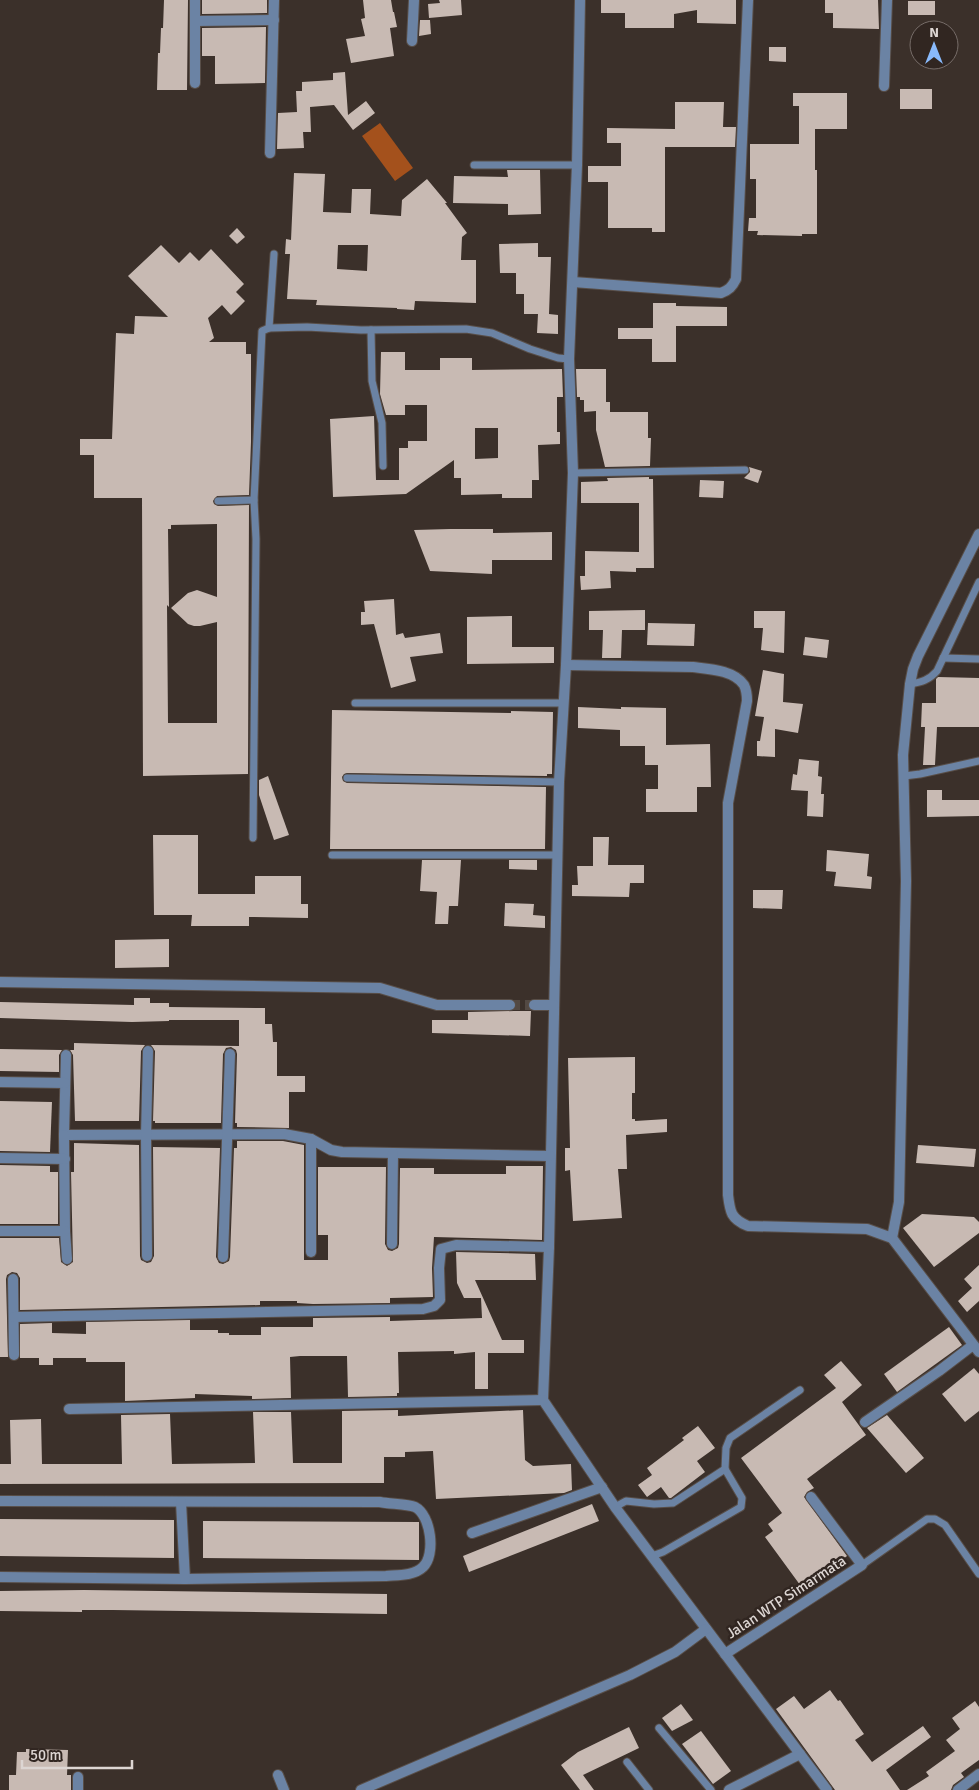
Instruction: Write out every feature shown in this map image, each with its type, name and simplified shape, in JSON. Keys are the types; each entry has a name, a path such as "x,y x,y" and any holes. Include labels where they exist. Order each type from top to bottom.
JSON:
{"street":[{"path":"194,83 195,0"},
{"path":"270,152 274,0"},
{"path":"412,41 414,0"},
{"path":"580,0 577,165 569,360 573,473 560,782 549,1247 543,1400 615,1506 827,1790"},
{"path":"573,282 721,292 729,290 734,284 737,260 748,0"},
{"path":"884,86 887,0"},
{"path":"196,21 274,20"},
{"path":"892,1238 899,1202 906,881 903,754 910,684 918,656 979,534"},
{"path":"566,666 693,667 713,669 737,678 745,686 747,700 728,803 728,1195 730,1210 737,1222 748,1226 867,1229 892,1238 976,1348 865,1422"},
{"path":"0,982 380,988 437,1005 510,1005"},
{"path":"534,1004 554,1005"},
{"path":"147,1256 146,1135 148,1051"},
{"path":"223,1257 230,1054"},
{"path":"66,1055 64,1135 67,1259"},
{"path":"0,1082 65,1083"},
{"path":"64,1135 284,1134 311,1139 332,1150 550,1156"},
{"path":"311,1139 311,1252"},
{"path":"392,1244 393,1153"},
{"path":"0,1158 65,1159"},
{"path":"0,1231 65,1231"},
{"path":"14,1317 423,1309 434,1306 440,1300 439,1268 441,1249 456,1245 549,1247"},
{"path":"13,1279 14,1355"},
{"path":"69,1409 543,1400"},
{"path":"472,1533 602,1487"},
{"path":"811,1498 862,1565"},
{"path":"0,1500 380,1502 415,1508 425,1516 431,1539 429,1558 424,1566 416,1572 386,1576 185,1579 0,1578"},
{"path":"181,1502 185,1579"},
{"name":"Jalan WTP Simarmata","path":"725,1654 862,1565"},
{"path":"361,1790 630,1675 675,1652 706,1629"},
{"path":"729,1790 800,1754"},
{"path":"958,1790 979,1774"},
{"path":"278,1775 284,1790"},
{"path":"78,1778 78,1790"}],"lane":[{"path":"474,165 577,165"},
{"path":"269,328 274,254"},
{"path":"253,838 256,539 254,500 262,332 269,328 307,327 371,330 466,329 492,333 530,349 569,360"},
{"path":"371,330 372,381 382,423 383,466"},
{"path":"573,473 745,470"},
{"path":"218,501 254,500"},
{"path":"910,684 931,678 943,658 979,582"},
{"path":"943,658 979,659"},
{"path":"355,703 563,703"},
{"path":"904,776 979,760"},
{"path":"347,778 560,782"},
{"path":"332,855 558,855"},
{"path":"652,1556 663,1552 741,1507 742,1498 725,1469 726,1448 730,1438 800,1390"},
{"path":"615,1506 626,1501 654,1504 674,1503 725,1469"},
{"path":"862,1565 927,1519 935,1519 945,1524 979,1574"},
{"path":"658,1728 711,1790"},
{"path":"627,1762 649,1790"}],"shaded area":[{"path":"380,123 413,168 395,181 362,136"}],"building":[{"path":"164,0 188,0 187,90 157,90 158,53 160,53 161,28 163,28"},
{"path":"202,0 267,0 267,13 202,14"},
{"path":"363,0 391,0 397,27 390,28 394,56 351,63 346,39 365,36 361,19 365,18"},
{"path":"439,0 461,0 462,15 429,18 428,4 440,3"},
{"path":"601,0 736,0 736,24 697,23 697,10 674,14 674,28 625,28 625,13 601,13"},
{"path":"825,0 878,0 879,29 833,28 833,13 825,13"},
{"path":"908,1 935,1 935,15 908,15"},
{"path":"420,20 430,20 431,34 419,36"},
{"path":"266,27 265,83 215,84 215,56 202,56 202,28"},
{"path":"769,47 786,47 786,62 769,61"},
{"path":"345,72 348,115 366,101 375,113 353,130 334,105 310,107 311,132 303,132 304,148 277,149 278,113 297,112 296,91 302,91 302,82 333,80 333,73"},
{"path":"900,89 932,89 932,109 900,109"},
{"path":"793,93 847,93 847,129 815,129 817,234 802,234 802,236 757,235 758,231 748,231 749,218 756,218 756,179 750,179 750,144 799,144 799,106 793,106"},
{"path":"675,102 724,102 723,127 736,127 735,147 665,147 665,232 652,232 652,228 608,228 608,182 588,182 588,166 621,166 621,143 607,143 607,128 675,129"},
{"path":"507,170 540,170 541,214 508,215 508,204 453,203 454,176 508,177"},
{"path":"294,173 325,174 323,212 351,213 352,189 371,189 370,214 401,216 402,200 427,179 447,203 445,203 467,233 462,237 461,260 476,260 476,303 415,301 414,310 316,305 317,300 287,299 290,254 285,254 286,239 291,240","holes":["338,245 368,245 367,271 337,269"]},
{"path":"237,228 245,237 237,244 229,236"},
{"path":"538,243 538,257 551,257 549,314 558,315 558,334 537,333 538,314 524,314 524,294 516,294 516,273 500,273 499,244"},
{"path":"161,245 179,263 190,252 199,261 211,249 244,284 236,292 245,301 231,315 222,305 208,318 214,338 209,342 246,342 246,354 251,354 249,495 217,496 213,501 218,506 249,505 248,774 143,776 142,498 94,498 94,455 80,455 80,439 112,439 116,333 134,334 135,316 168,317 128,276","holes":["217,524 217,597 197,590 188,593 171,608 188,624 194,626 217,622 217,723 168,723 168,529 171,529 171,525"]},
{"path":"653,303 676,303 676,306 727,307 727,326 676,326 676,362 652,362 652,339 618,339 618,328 653,328"},
{"path":"381,352 405,352 405,370 440,370 440,358 472,358 472,370 562,369 563,397 557,397 557,432 560,432 560,444 538,445 539,480 532,480 532,498 502,498 502,494 461,495 461,478 454,478 454,460 406,494 333,497 330,419 374,416 376,480 399,480 399,448 408,448 408,441 427,441 427,405 405,405 405,415 386,415 380,394","holes":["475,428 498,428 498,458 475,459"]},
{"path":"576,369 606,369 606,402 610,402 610,412 648,412 648,438 651,438 650,466 605,467 596,430 596,411 584,412 584,400 580,400 580,397 577,397"},
{"path":"749,467 762,471 758,483 744,478 750,472"},
{"path":"649,477 649,479 653,479 654,568 636,568 636,572 610,571 611,588 581,590 580,576 585,576 585,551 639,552 639,503 581,503 581,482 608,481 607,478"},
{"path":"700,480 724,481 723,498 699,497"},
{"path":"493,529 493,533 552,532 552,560 492,560 492,574 430,571 414,530"},
{"path":"394,599 396,635 403,633 405,638 440,633 443,653 410,657 416,681 391,688 374,624 361,625 361,612 365,612 364,601"},
{"path":"645,610 645,630 622,630 621,658 602,658 603,630 589,630 589,611"},
{"path":"754,611 785,611 784,653 761,650 763,628 754,628"},
{"path":"512,616 512,647 554,647 554,663 467,664 467,617"},
{"path":"648,623 695,624 694,646 647,645"},
{"path":"805,637 829,640 827,658 803,655"},
{"path":"763,670 784,674 783,702 803,704 798,733 775,729 775,757 757,756 757,741 760,741 764,717 755,716"},
{"path":"938,677 979,678 979,727 937,727 935,765 923,765 925,727 921,727 922,703 936,703 936,679"},
{"path":"578,707 621,709 621,707 666,708 666,745 710,744 711,787 697,787 697,812 646,812 646,789 658,789 658,765 645,765 645,746 620,746 620,730 578,728"},
{"path":"332,710 553,712 552,774 547,774 547,776 347,773 342,777 343,781 347,783 546,787 545,849 330,849"},
{"path":"799,759 819,761 818,776 822,777 821,794 824,794 823,817 807,816 808,791 791,790 793,774 797,775"},
{"path":"268,776 289,835 274,840 259,795 259,780"},
{"path":"927,790 942,790 942,800 979,800 979,816 927,817"},
{"path":"153,835 198,835 198,894 255,894 255,876 301,876 301,904 308,904 308,918 249,917 249,926 191,926 192,915 154,915"},
{"path":"593,837 609,837 608,865 644,865 644,883 630,883 629,897 572,896 572,885 578,885 577,866 593,866"},
{"path":"827,850 869,854 867,876 872,877 871,889 834,886 836,872 826,871"},
{"path":"422,860 461,860 458,906 449,906 448,924 435,924 437,892 420,891"},
{"path":"509,860 537,860 537,870 509,869"},
{"path":"753,890 783,890 782,909 753,908"},
{"path":"505,903 534,904 533,915 545,916 545,928 504,926"},
{"path":"169,939 169,967 115,968 115,940"},
{"path":"134,998 150,998 150,1003 169,1003 169,1007 265,1008 265,1024 272,1024 273,1042 277,1042 277,1076 305,1076 305,1092 289,1092 289,1128 237,1127 237,1123 235,1123 237,1054 236,1050 231,1047 226,1048 223,1054 221,1123 155,1123 153,1121 155,1051 151,1045 239,1046 239,1020 132,1022 0,1018 0,1002 134,1005"},
{"path":"531,1011 530,1036 432,1033 432,1020 468,1020 468,1012"},
{"path":"74,1043 145,1045 141,1051 139,1121 75,1121 73,1055 70,1050 74,1050"},
{"path":"0,1049 62,1050 59,1055 59,1072 0,1071"},
{"path":"635,1057 635,1093 632,1093 632,1119 635,1119 635,1121 667,1119 667,1132 626,1135 627,1169 618,1169 622,1218 573,1221 570,1170 565,1171 565,1148 570,1148 568,1058"},
{"path":"0,1101 52,1102 50,1152 0,1151"},
{"path":"237,1141 283,1141 304,1145 304,1260 328,1260 328,1235 318,1235 318,1167 386,1167 385,1244 388,1250 392,1251 398,1248 399,1244 400,1168 434,1168 434,1174 506,1174 506,1166 543,1166 542,1240 434,1237 433,1297 390,1298 390,1303 313,1304 297,1303 297,1301 260,1301 260,1305 20,1310 20,1278 17,1273 12,1272 7,1275 6,1279 8,1357 0,1357 0,1238 59,1238 61,1262 67,1266 73,1262 71,1172 74,1172 74,1143 139,1145 140,1256 141,1260 147,1263 151,1262 154,1256 153,1147 220,1148 216,1257 219,1263 223,1264 229,1261 230,1257 234,1148 237,1148"},
{"path":"918,1145 976,1149 974,1167 916,1163"},
{"path":"0,1165 50,1166 50,1172 58,1172 58,1224 0,1224"},
{"path":"922,1214 974,1217 979,1222 979,1233 934,1267 903,1228"},
{"path":"456,1252 535,1254 536,1280 475,1280 502,1340 524,1340 524,1353 488,1353 488,1389 475,1389 475,1352 454,1354 454,1351 398,1352 399,1393 397,1393 397,1396 348,1397 347,1356 300,1356 290,1357 291,1398 252,1399 252,1396 195,1394 195,1398 125,1401 125,1362 86,1362 86,1358 53,1358 53,1365 39,1365 39,1358 20,1358 20,1324 52,1323 52,1333 86,1334 86,1322 190,1320 190,1330 218,1330 218,1333 229,1333 229,1335 261,1335 261,1327 313,1327 313,1318 390,1317 390,1321 482,1318 481,1298 464,1298 457,1283"},
{"path":"979,1265 979,1301 967,1312 958,1301 972,1288 964,1279"},
{"path":"949,1327 962,1345 897,1392 884,1374"},
{"path":"841,1361 862,1385 842,1402 866,1435 807,1479 814,1488 807,1492 804,1497 847,1556 803,1589 765,1537 773,1531 768,1524 782,1513 741,1458 836,1388 824,1375"},
{"path":"974,1368 979,1374 979,1411 965,1422 942,1394"},
{"path":"398,1410 398,1416 523,1410 525,1460 533,1466 571,1464 572,1490 564,1493 436,1499 433,1451 405,1452 405,1457 384,1457 384,1483 0,1484 0,1464 11,1464 10,1420 41,1419 42,1464 122,1464 121,1415 170,1414 172,1464 255,1463 253,1412 291,1412 293,1463 342,1463 342,1411"},
{"path":"887,1415 924,1458 906,1473 867,1428"},
{"path":"698,1426 715,1448 697,1461 705,1472 671,1498 661,1487 647,1497 638,1485 652,1475 647,1468 684,1440 682,1438"},
{"path":"592,1504 599,1521 469,1572 463,1556"},
{"path":"0,1519 174,1520 174,1558 0,1556"},
{"path":"203,1521 419,1522 419,1560 203,1558"},
{"path":"84,1590 387,1594 387,1614 113,1610 82,1610 82,1612 0,1611 0,1591"},
{"path":"830,1690 838,1701 840,1700 864,1734 855,1740 872,1762 923,1726 931,1737 886,1770 900,1790 835,1790 776,1709 794,1696 804,1709"},
{"path":"975,1701 979,1707 979,1760 961,1773 964,1777 953,1785 951,1790 907,1790 929,1776 926,1772 955,1751 946,1740 960,1729 952,1718"},
{"path":"681,1704 693,1720 672,1731 662,1718"},
{"path":"629,1727 639,1748 583,1775 594,1790 580,1790 561,1765 578,1752"},
{"path":"701,1731 731,1771 713,1784 682,1744"},
{"path":"26,1749 68,1750 67,1775 71,1775 71,1790 9,1790 9,1775 16,1775 17,1752 26,1752"}],"tunnel":[{"path":"510,1005 534,1005"}]}
